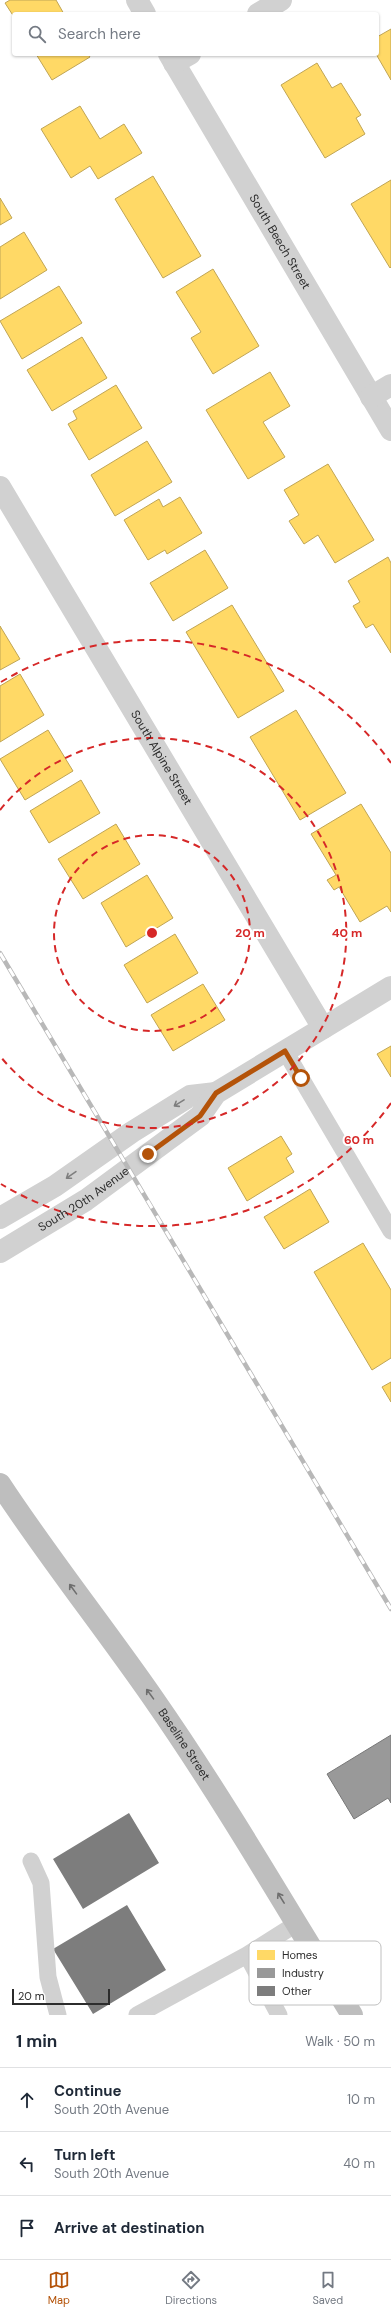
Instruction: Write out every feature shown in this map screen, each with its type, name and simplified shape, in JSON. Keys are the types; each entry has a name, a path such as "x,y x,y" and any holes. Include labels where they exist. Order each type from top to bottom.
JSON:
{"highway":[{"name":"Baseline Street","path":"0,1484 28,1528 152,1697 203,1772 306,1941"},
{"name":"Baseline Street","path":"346,2005 352,2015"}],"street":[{"path":"137,0 144,12"},
{"path":"261,12 281,0"},
{"name":"South Beech Street","path":"178,57 391,430"},
{"path":"371,397 391,385"},
{"name":"South Alpine Street","path":"0,487 323,1028"},
{"name":"South 20th Avenue","path":"0,1252 86,1200 200,1116 216,1093 391,987"},
{"name":"South 20th Avenue","path":"0,1218 55,1186 132,1132 190,1096 216,1093"}],"lane":[{"path":"285,1051 391,1231"},
{"path":"31,1861 41,1883 48,1977 58,2015"},
{"path":"269,1941 296,1924"},
{"path":"137,2015 247,1955 249,1959"},
{"path":"274,2005 279,2015"}],"building: Homes":[{"path":"10,0 56,0 63,12 12,12 12,14 5,3"},
{"path":"391,29 391,80 377,56 379,56 379,36"},
{"path":"37,56 90,57 52,80"},
{"path":"317,63 332,88 341,83 361,115 356,118 365,134 325,158 281,85"},
{"path":"80,106 100,139 124,124 142,153 98,179 90,166 71,178 41,129"},
{"path":"153,176 201,256 163,278 115,199"},
{"path":"391,180 391,267 390,268 351,204"},
{"path":"0,198 12,218 0,225"},
{"path":"24,232 47,270 0,299 0,247"},
{"path":"213,269 259,346 213,374 191,338 201,332 176,292"},
{"path":"59,286 82,323 22,359 0,321"},
{"path":"82,337 107,378 52,411 27,370"},
{"path":"270,372 290,406 263,422 285,457 248,479 206,410"},
{"path":"116,385 142,428 89,460 68,424 77,419 73,411"},
{"path":"147,441 172,482 115,516 91,475"},
{"path":"328,464 374,540 335,563 318,535 304,544 289,521 299,515 284,490"},
{"path":"180,497 202,533 167,554 165,550 148,560 124,520 159,499 163,507"},
{"path":"205,550 228,588 173,621 150,583"},
{"path":"388,557 391,563 391,653 373,624 366,628 353,606 360,602 348,581"},
{"path":"232,605 284,691 238,718 186,632"},
{"path":"0,626 20,659 0,670"},
{"path":"20,674 44,715 0,742 0,686"},
{"path":"296,710 346,793 300,820 250,737"},
{"path":"48,730 73,771 25,800 0,759"},
{"path":"81,780 100,813 49,843 30,811"},
{"path":"361,804 391,853 391,912 387,906 360,922 339,887 334,890 327,880 336,875 311,834"},
{"path":"116,824 140,864 83,899 58,859"},
{"path":"147,875 173,918 126,947 101,903"},
{"path":"175,934 198,973 147,1003 124,965"},
{"path":"203,984 225,1020 173,1051 151,1015"},
{"path":"391,1046 391,1077 377,1054"},
{"path":"281,1136 292,1154 286,1158 294,1172 247,1201 228,1168"},
{"path":"310,1189 329,1222 284,1249 264,1217"},
{"path":"363,1243 391,1290 391,1358 372,1370 314,1272"},
{"path":"391,1382 391,1402 382,1387"}],"building: Industry":[{"path":"391,1735 391,1803 388,1798 354,1819 327,1774"}],"building: Other":[{"path":"129,1813 159,1863 83,1909 53,1859"},
{"path":"127,1905 166,1970 93,2014 53,1949"}],"railway":[{"path":"0,953 391,1609"}],"route":[{"path":"148,1154 200,1116 216,1093 285,1051 301,1078"}]}
